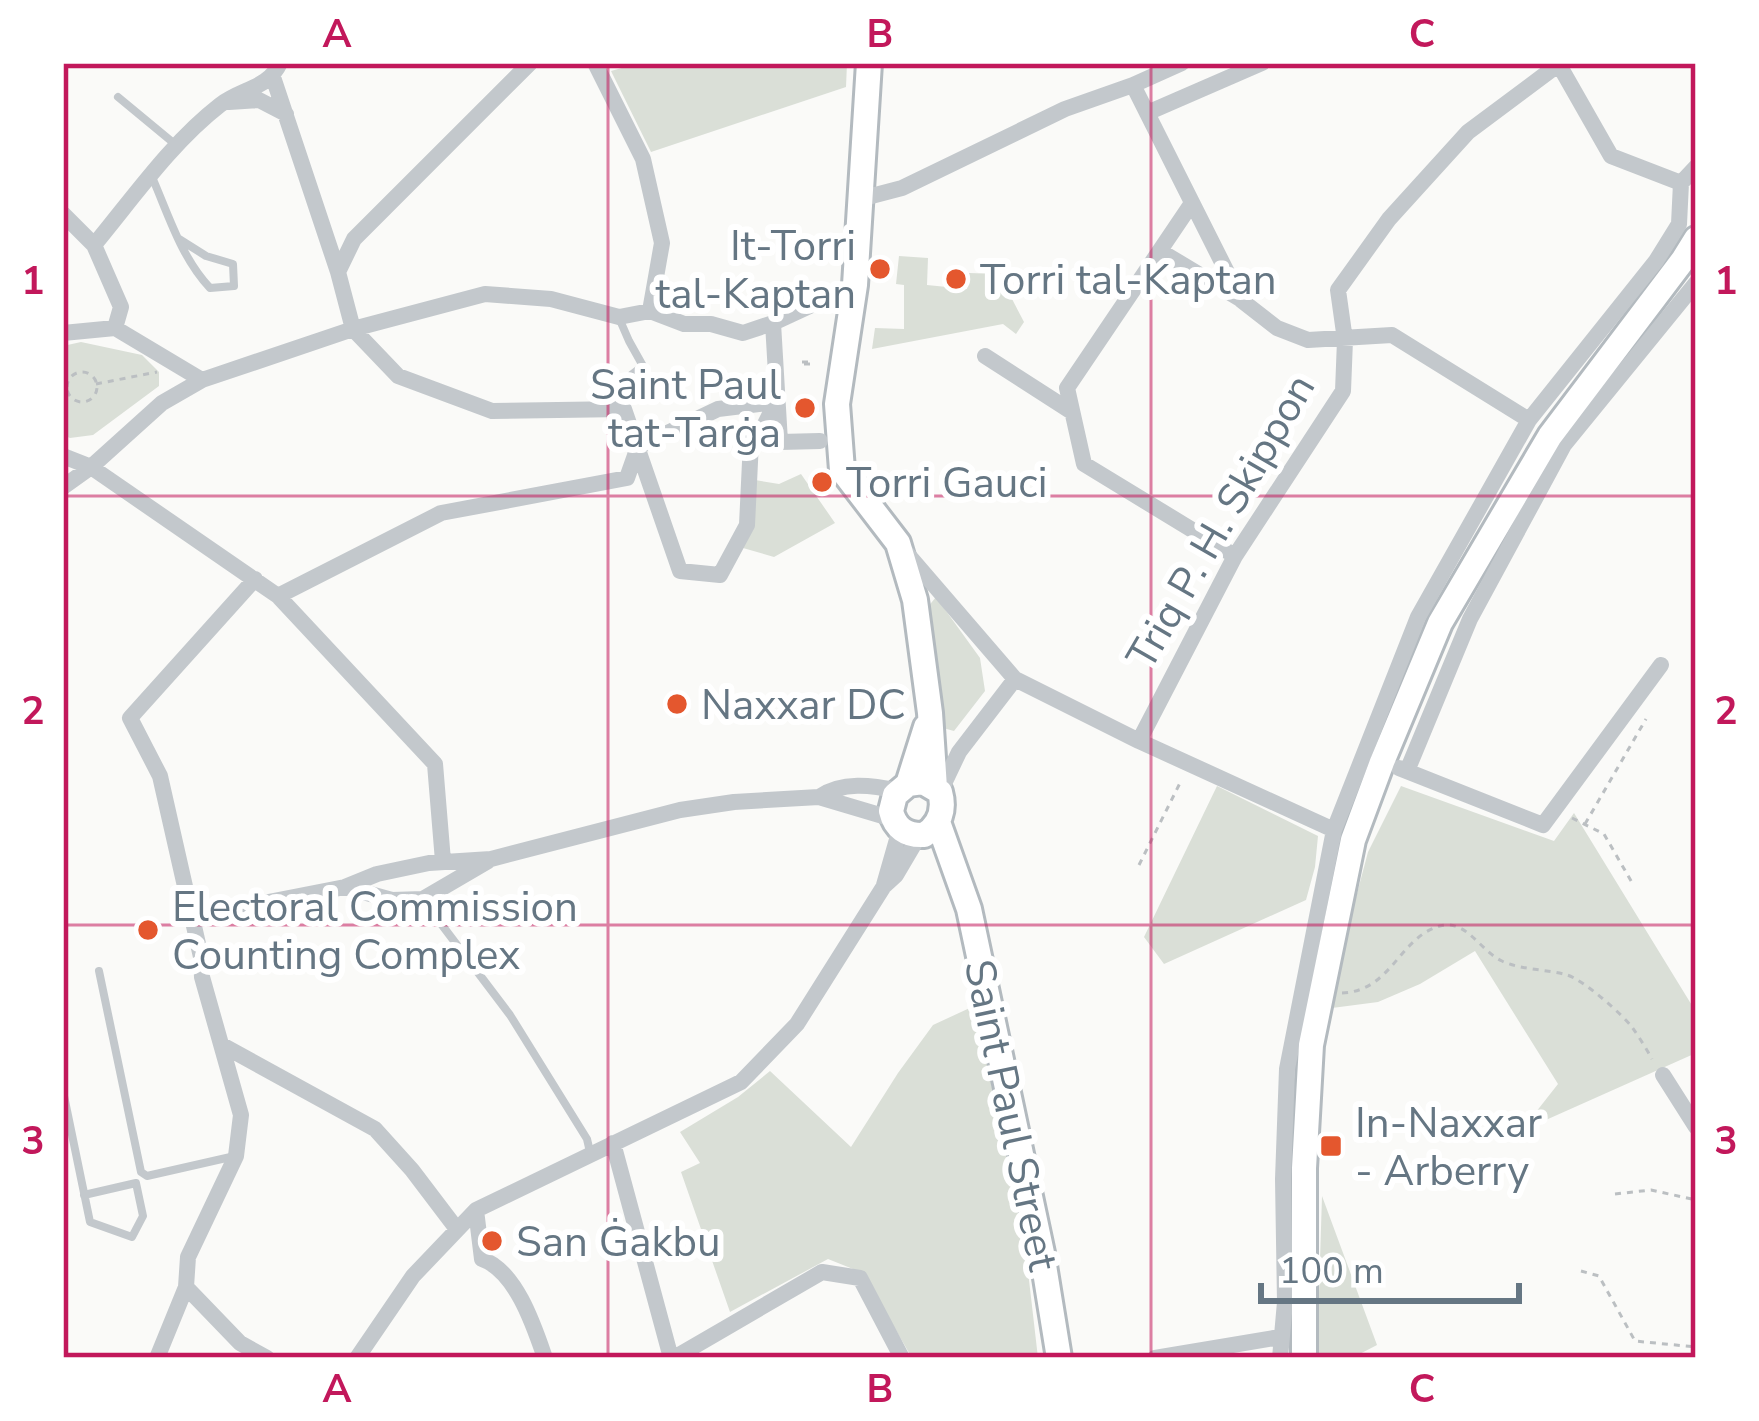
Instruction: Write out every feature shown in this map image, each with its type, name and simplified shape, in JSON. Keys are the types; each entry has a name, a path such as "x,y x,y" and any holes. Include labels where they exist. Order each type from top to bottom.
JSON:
{"main road":[{"name":"Saint Paul Street","path":"868,63 855,285 837,404 842,470 898,544 915,600 942,807 915,828"},
{"path":"1304,1358 1304,1168 1311,1045 1353,840 1440,623 1550,436 1696,239"},
{"name":"Saint Paul Street","path":"931,713 903,788 892,802 957,874 969,909 1028,1184 1059,1358"},
{"path":"903,788 923,782 938,790"}],"street":[{"path":"338,272 354,239 530,63"},
{"path":"595,63 643,159 662,243 650,311"},
{"path":"860,199 902,188 1065,109 1182,63"},
{"path":"1147,113 1262,63"},
{"path":"1559,64 1611,156 1681,184"},
{"name":"Triq P. H. Skippon","path":"1139,741 1235,556 1343,391 1346,340 1338,290 1389,219 1468,132 1559,64"},
{"path":"94,245 177,146 222,103 277,70 286,114 353,328 398,376 493,411 624,409 680,572 720,574 747,525 751,441 776,403"},
{"path":"1133,85 1241,300"},
{"path":"222,103 259,100 286,114"},
{"path":"1280,1358 1285,1302 1287,1070 1334,830 1418,617 1529,420 1679,224 1681,184 1696,167"},
{"path":"1192,202 1067,388 1084,464 1235,556"},
{"path":"63,214 94,245 121,307 115,328"},
{"path":"324,228 354,239"},
{"path":"1160,251 1289,335 1346,340 1392,335 1529,420"},
{"path":"1407,771 1471,619 1564,445 1696,283"},
{"path":"63,487 162,403 202,380 353,328 485,294 551,299 619,316 650,311 684,324 711,324 743,333 855,285"},
{"path":"773,323 780,442 820,441"},
{"path":"63,333 115,328 202,380"},
{"path":"985,356 1072,412"},
{"path":"278,596 441,513 627,478 638,447 718,409 776,403"},
{"path":"63,456 91,467 278,596 435,764 443,861"},
{"path":"898,544 1016,679 1334,830"},
{"path":"157,1358 185,1287 188,1257 236,1156 241,1115 202,977 160,776 130,718 255,579"},
{"path":"1382,762 1543,825 1661,665"},
{"path":"938,790 959,752 1016,679"},
{"path":"818,797 830,790 862,786 903,788"},
{"path":"192,917 345,887 377,874 443,861 491,859 680,810 734,802 818,797 915,828 896,875 884,886 797,1024 741,1082 476,1210 413,1276 357,1358"},
{"path":"345,887 392,900 422,899 491,859"},
{"path":"222,1045 375,1130 456,1228"},
{"path":"1663,1076 1696,1127"},
{"path":"613,1143 672,1358 822,1273 860,1278 902,1358"},
{"path":"476,1210 482,1259 496,1264 530,1313 545,1358"},
{"path":"185,1287 240,1343 267,1358"},
{"path":"1155,1358 1280,1337"}],"lane":[{"path":"118,97 177,146"},
{"path":"152,176 178,239 192,268 210,288 234,286 233,263 206,256 178,239"},
{"path":"619,316 644,366 622,382 624,409"},
{"path":"422,899 510,1015 586,1138 591,1155"},
{"path":"99,971 141,1172 147,1176 236,1156"},
{"path":"63,1091 84,1195 90,1222 132,1237 142,1216 136,1184 84,1195"}],"path":[{"path":"82,372 92,376 96,385 91,399 81,402 65,391 71,376 82,372"},
{"path":"96,385 159,372"},
{"path":"1585,824 1646,718"},
{"path":"1139,865 1183,776"},
{"path":"1554,810 1604,834 1634,886"},
{"path":"1322,994 1351,993 1379,981 1422,935 1443,925 1466,930 1504,962 1573,976 1629,1023 1663,1076"},
{"path":"1615,1194 1651,1190 1696,1200"},
{"path":"1581,1271 1599,1276 1635,1342 1696,1347"}],"shaded area":[{"path":"639,63 847,63 846,87 651,152 611,71"},
{"path":"899,256 928,258 927,285 967,289 969,273 999,274 1024,322 1016,334 1003,324 872,349 875,328 904,329 904,285 896,284"},
{"path":"81,342 142,355 159,372 159,386 93,435 70,438 63,435 63,346"},
{"path":"801,474 835,523 774,557 743,548 755,480 779,484"},
{"path":"936,597 980,658 985,691 954,731 943,728 927,608"},
{"path":"1217,786 1318,836 1306,900 1164,964 1144,937"},
{"path":"1401,786 1554,841 1574,813 1696,1012 1696,1053 1521,1131 1558,1084 1475,951 1420,984 1378,1002 1332,1008 1368,852"},
{"path":"974,1006 1023,1228 1038,1358 912,1358 863,1273 828,1259 730,1312 681,1172 700,1163 680,1132 770,1071 851,1147 933,1025"},
{"path":"1322,1196 1377,1345 1352,1358 1317,1358"}],"place":[{"name":"It-Torri tal-Kaptan","path":"880,269"},
{"name":"Torri tal-Kaptan","path":"956,279"},
{"name":"Saint Paul tat-Tarġa","path":"805,408"},
{"name":"Torri Gauci","path":"822,482"},
{"name":"Naxxar DC","path":"677,704"},
{"name":"Electoral Commission Counting Complex","path":"148,930"},
{"name":"In-Naxxar - Arberry","path":"1331,1146"},
{"name":"San Ġakbu","path":"492,1241"}]}
